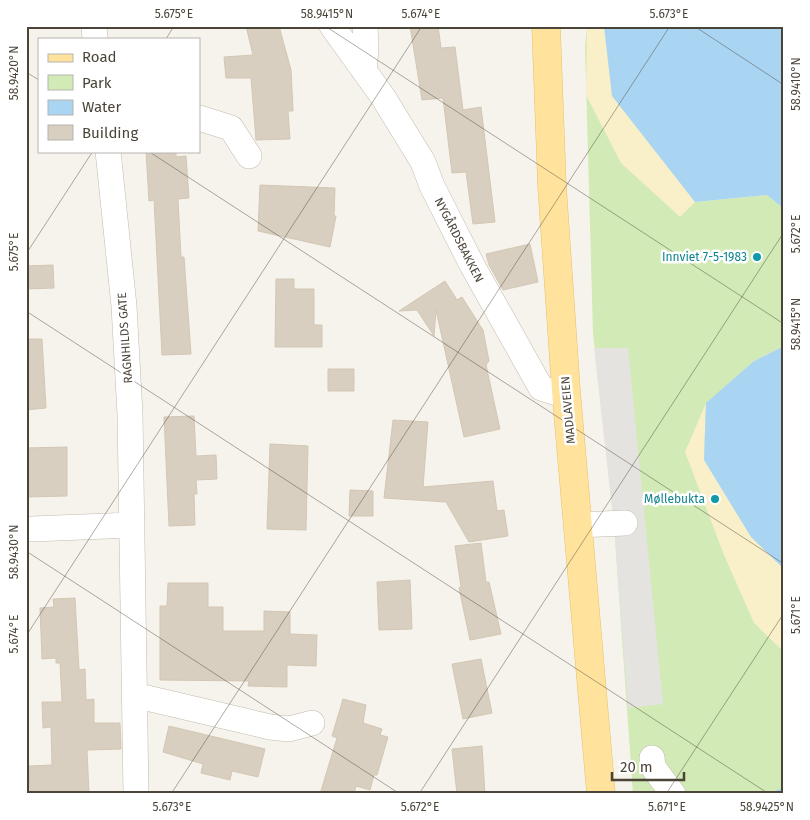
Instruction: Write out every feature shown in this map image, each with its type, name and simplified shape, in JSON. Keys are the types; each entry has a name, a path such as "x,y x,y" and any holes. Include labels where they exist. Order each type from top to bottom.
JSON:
{"main road":[{"name":"MADLAVEIEN","path":"546,26 552,186 566,390 601,794"}],"street":[{"name":"NYGÅRDSBAKKEN","path":"332,26 364,71 423,162 432,186 472,265 542,388 553,392 566,390"},
{"path":"364,71 365,26"},
{"path":"200,118 231,128 249,156"},
{"name":"RAGNHILDS GATE","path":"108,152 126,346 130,414 136,794"},
{"path":"578,525 625,523"},
{"path":"32,528 132,525"},
{"path":"134,695 270,727 289,729 312,723"},
{"path":"652,758 653,766 673,794"}],"green space":[{"name":"Møllebukta","path":"587,26 604,26 612,96 695,202 767,195 784,209 784,346 754,361 707,403 704,460 751,537 784,569 784,794 633,794 614,525 593,333 585,47"}],"sand":[{"path":"587,26 604,26 612,96 695,202 680,217 621,163 586,95"},
{"name":"Møllebukta","path":"706,403 704,460 751,537 784,569 784,652 754,623 724,555 685,452"}],"shaded area":[{"path":"594,348 628,348 663,704 628,708 614,525"}],"water":[{"path":"604,26 784,26 784,209 767,195 695,202 612,96"},
{"path":"784,346 784,569 751,537 704,460 706,403 754,361"}],"building":[{"path":"246,26 279,26 291,70 293,111 288,111 290,139 256,140 251,78 226,78 224,57 253,55"},
{"path":"410,26 438,26 441,48 455,47 463,110 481,107 495,222 473,224 466,172 452,173 443,98 422,100"},
{"path":"146,152 176,152 176,157 186,156 189,198 178,199 181,257 184,257 191,354 162,355 154,200 149,201"},
{"path":"260,185 335,188 334,216 336,216 330,247 258,231"},
{"path":"530,244 538,282 503,290 489,265 486,254"},
{"path":"53,265 54,288 26,289 26,266"},
{"path":"276,279 294,279 294,289 314,289 314,325 322,325 322,347 275,347"},
{"path":"445,281 457,300 462,297 483,330 489,361 486,365 500,429 464,437 436,310 434,336 417,310 399,311"},
{"path":"26,339 42,339 46,408 26,410"},
{"path":"328,369 354,369 354,391 328,391"},
{"path":"194,416 196,456 216,455 217,479 196,480 197,494 194,494 195,525 169,526 164,417"},
{"path":"393,420 428,422 423,487 493,481 497,511 504,510 508,536 469,542 446,502 384,498"},
{"path":"270,444 308,446 306,530 267,529"},
{"path":"67,447 67,496 26,497 26,448"},
{"path":"350,490 373,491 373,516 349,516"},
{"path":"481,543 486,582 489,582 501,634 470,640 459,588 461,587 455,546"},
{"path":"410,580 412,629 379,630 377,582"},
{"path":"168,583 208,583 208,607 223,607 223,631 264,631 264,611 290,612 290,634 317,635 316,666 287,665 287,687 248,686 249,681 160,680 160,606 167,606"},
{"path":"75,598 79,670 85,669 86,700 94,699 94,723 120,723 121,749 87,750 89,794 30,794 29,766 52,765 51,727 43,728 42,702 62,702 60,663 56,663 56,658 42,659 40,608 54,607 53,599"},
{"path":"481,659 492,713 463,719 452,664"},
{"path":"343,699 366,705 363,723 382,729 380,735 388,737 377,775 374,775 370,790 356,786 354,794 320,794 337,738 332,736"},
{"path":"169,726 265,749 258,777 232,771 230,780 201,773 203,764 163,752"},
{"path":"482,746 485,794 457,794 452,749"}],"waterway":[{"path":"778,794 784,792"}],"place":[{"name":"Innviet 7-5-1983","path":"757,257"},
{"name":"Møllebukta","path":"715,499"}]}
